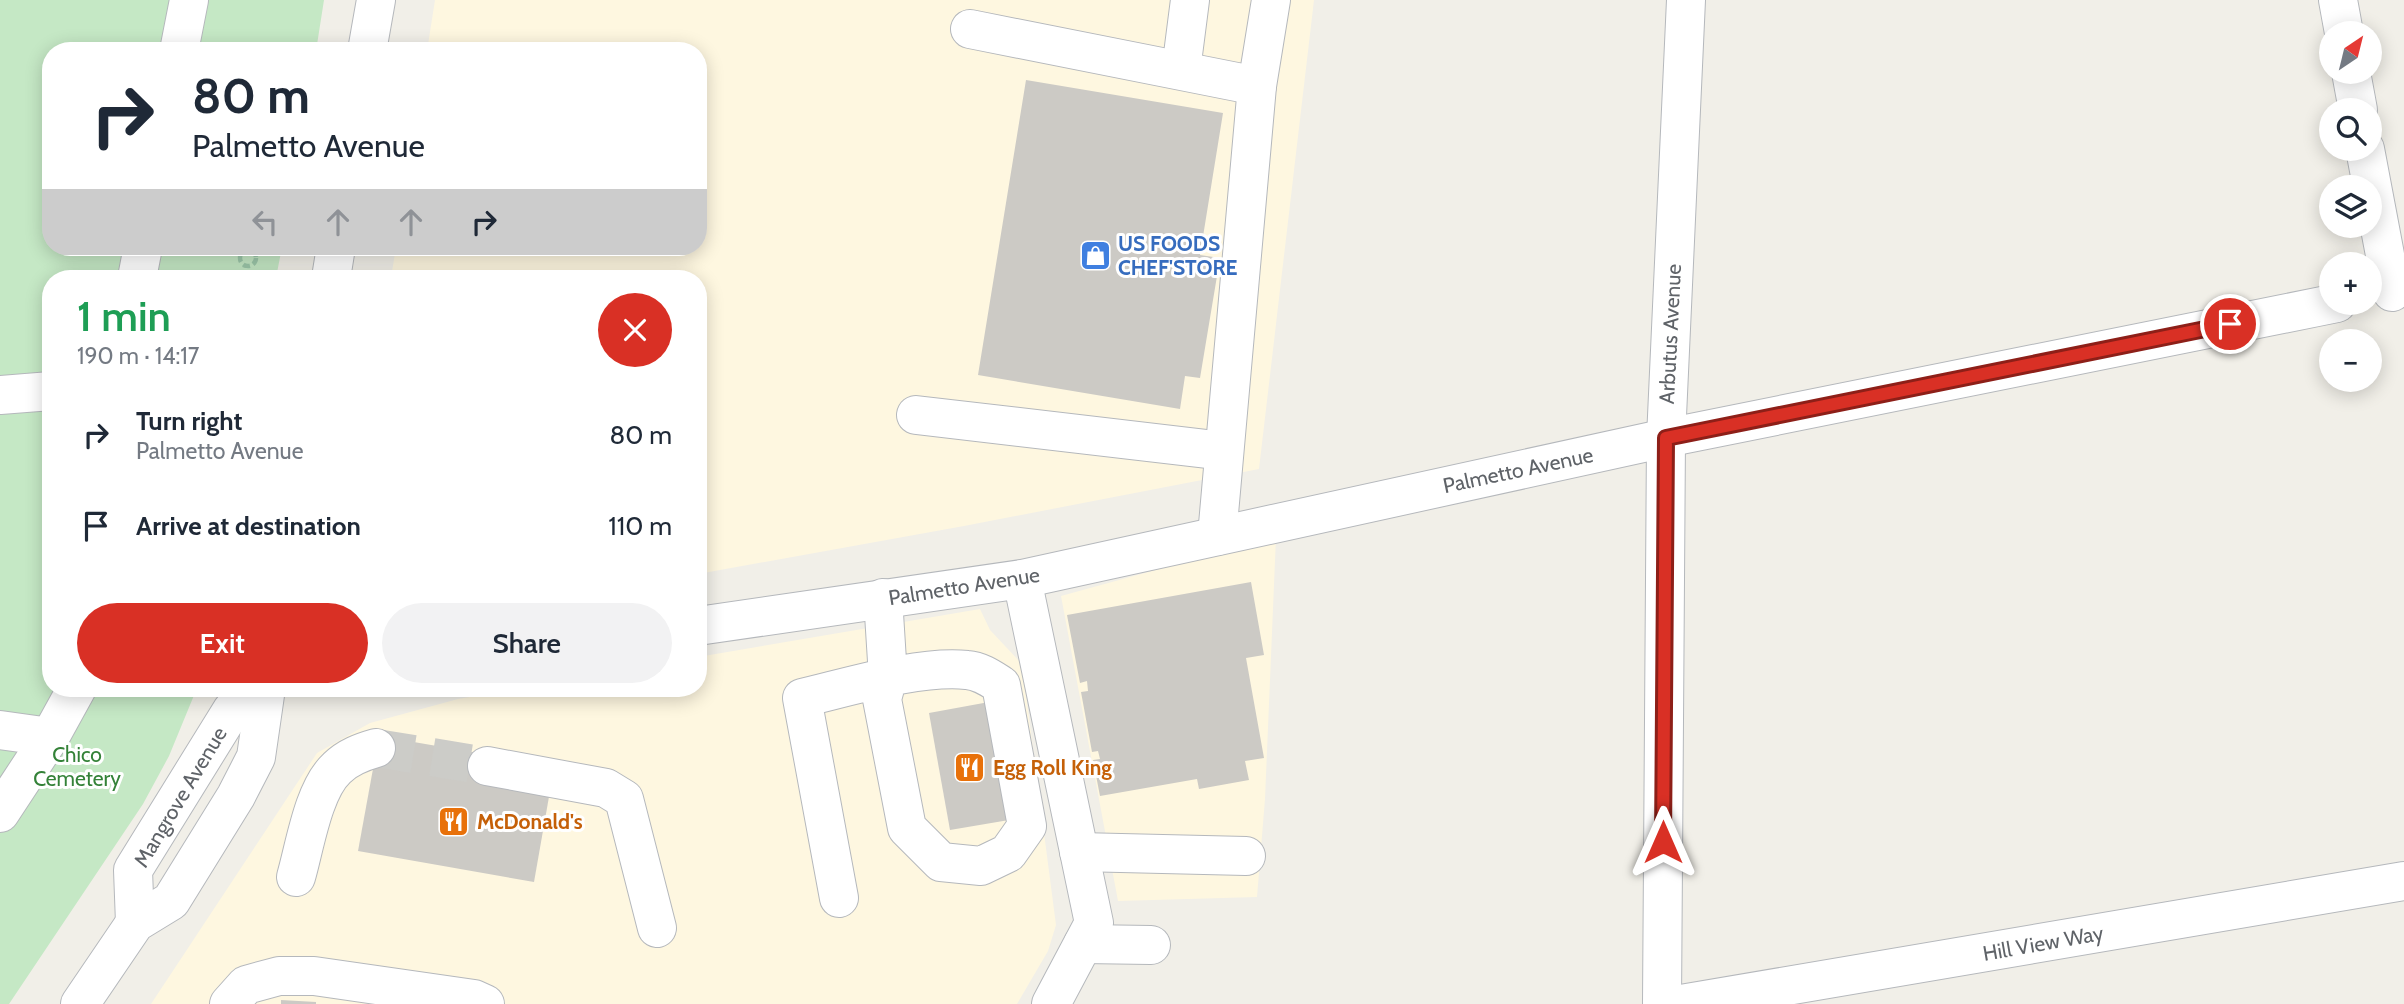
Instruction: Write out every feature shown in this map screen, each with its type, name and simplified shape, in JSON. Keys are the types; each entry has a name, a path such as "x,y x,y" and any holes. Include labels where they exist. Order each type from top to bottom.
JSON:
{"street":[{"path":"181,42 188,0"},
{"path":"369,42 376,0"},
{"path":"1181,70 1190,0"},
{"path":"1216,536 1257,86 1270,0"},
{"name":"Arbutus Avenue","path":"1662,1004 1666,438 1686,0"},
{"path":"2338,0 2342,21"},
{"path":"970,29 1257,86"},
{"path":"2367,161 2388,293"},
{"name":"Palmetto Avenue","path":"707,625 1022,579 1666,438 2319,307"},
{"path":"0,395 42,392"},
{"path":"916,415 1224,451"},
{"path":"1022,579 1094,923 1051,1004"},
{"path":"839,898 802,698 888,677 967,670 986,675 1001,685 1027,826 1008,853 981,866 941,863 906,828 882,699 888,677 883,598"},
{"path":"0,813 50,737 72,697"},
{"name":"Mangrove Avenue","path":"80,1004 135,923 133,870 232,710 251,697"},
{"path":"0,730 50,737"},
{"path":"296,877 319,797 335,769 358,754 376,748"},
{"path":"487,766 606,788 624,799 657,928"},
{"path":"1080,852 1246,856"},
{"name":"Hill View Way","path":"1681,1004 2404,881"},
{"path":"1083,944 1151,945"},
{"path":"229,1004 246,985 279,975 314,976 474,999 485,1004"}],"path":[{"path":"244,270 245,266"}],"shaded area":[{"path":"435,0 1314,0 1259,469 707,572 707,270 392,270 395,256 707,256 707,42 428,42"},
{"path":"1276,537 1265,799 1257,897 1118,901 1061,596"},
{"path":"980,609 990,630 1022,664 1056,925 1048,951 1017,1004 151,1004 317,753 370,723 469,697 707,697 707,655"}],"green space":[{"name":"Chico Cemetery","path":"0,0 324,0 317,42 42,42 42,256 280,256 278,270 42,270 42,697 193,697 169,756 143,804 9,1004 0,1004"}],"building":[{"path":"1026,80 1223,113 1200,255 1220,258 1200,378 1185,376 1180,409 978,375"},
{"path":"1251,582 1264,655 1246,658 1264,758 1245,761 1249,780 1199,789 1197,779 1100,796 1093,760 1100,759 1098,751 1092,752 1081,692 1088,691 1087,681 1080,683 1067,615"},
{"path":"989,702 1009,820 950,830 929,713"},
{"name":"McDonald's","path":"379,736 489,755 550,791 534,882 358,851"},
{"path":"281,1000 316,1002 316,1004 281,1004"}],"tunnel":[{"path":"376,748 487,766"}],"place":[{"name":"US FOODS CHEF'STORE","path":"1095,255"},
{"name":"Egg Roll King","path":"970,767"},
{"name":"McDonald's","path":"454,821"}],"route":[{"path":"1663,842 1666,438 2230,324"}]}
